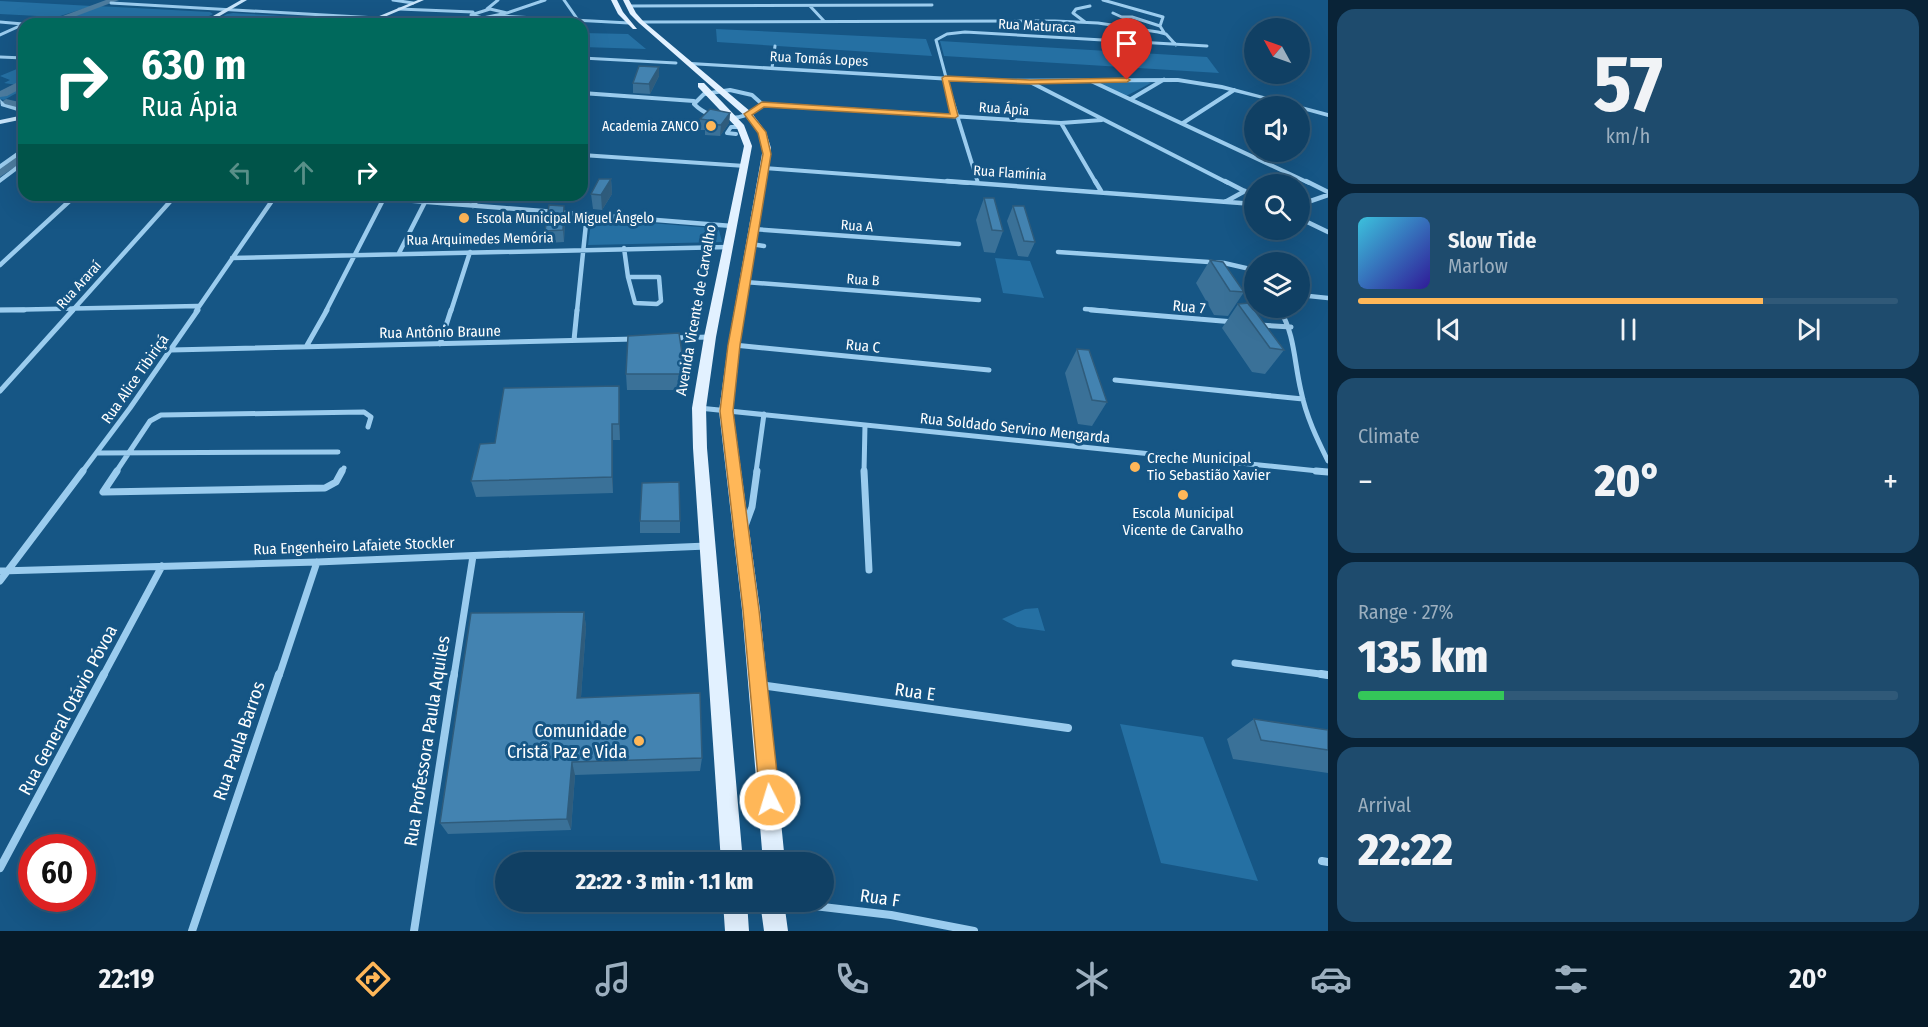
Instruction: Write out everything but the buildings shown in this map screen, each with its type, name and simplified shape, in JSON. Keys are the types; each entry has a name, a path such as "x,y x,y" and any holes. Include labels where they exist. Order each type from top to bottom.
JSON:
{"main road":[{"path":"213,18 245,0"},
{"path":"377,18 422,0"},
{"name":"Avenida Vicente de Carvalho","path":"614,0 620,13 629,23 709,92 732,116 748,146 710,337 699,408 700,448 731,852"},
{"path":"628,3 641,22 748,114 762,132 766,142 767,154 734,345 726,411 759,685 774,852"},
{"path":"0,122 18,118"},
{"path":"736,912 737,931"},
{"path":"773,912 776,931"}],"street":[{"path":"393,0 413,3"},
{"path":"399,9 477,12 493,5 498,0"},
{"path":"500,16 545,0"},
{"path":"564,0 577,18"},
{"path":"1103,0 1161,15 1164,18 1160,26"},
{"path":"111,3 377,18"},
{"path":"628,3 810,6 933,5"},
{"path":"493,5 514,16"},
{"path":"810,6 824,21"},
{"path":"1085,22 1073,13 1076,9 1090,6"},
{"path":"484,10 518,8"},
{"path":"472,16 477,12"},
{"path":"461,13 485,18 514,16 546,18"},
{"path":"1113,13 1151,31"},
{"path":"1121,17 1132,17 1160,26 1176,45"},
{"path":"588,21 629,23"},
{"path":"948,21 965,32"},
{"path":"0,22 18,24"},
{"name":"Rua Maturaca","path":"641,22 1085,22 1166,34"},
{"path":"0,35 18,27"},
{"name":"Rua Maturaca","path":"945,78 936,40 947,33 965,32 1207,46"},
{"path":"772,68 775,46"},
{"path":"0,57 18,58"},
{"path":"588,57 676,63"},
{"name":"Rua Tomás Lopes","path":"692,64 1030,82 1164,79 1199,82 1257,96"},
{"path":"945,78 955,116 978,183"},
{"path":"1131,99 1164,79"},
{"path":"1089,80 1328,194"},
{"path":"1030,82 1244,191"},
{"path":"588,93 694,101 709,92 722,90 753,95 762,104 760,108 748,114 732,116 706,113 696,108 694,101"},
{"path":"1183,123 1234,90"},
{"path":"1,101 18,104"},
{"path":"1,101 3,105 18,109"},
{"name":"Rua Ápia","path":"762,104 1061,123 1102,120"},
{"name":"Rua Tomás Lopes","path":"1310,110 1328,115"},
{"path":"1061,123 1101,191"},
{"path":"0,167 18,154"},
{"path":"588,154 745,166"},
{"path":"0,181 18,167"},
{"name":"Rua Flamínia","path":"764,168 1101,191 1244,203"},
{"path":"1224,202 1244,192"},
{"path":"1310,201 1328,194"},
{"path":"0,265 69,201"},
{"name":"Rua Araraí","path":"0,391 171,201"},
{"name":"Rua Alice Tibiriçá","path":"0,581 4,571 97,453 171,350 198,306 272,201"},
{"path":"306,347 357,254 383,201"},
{"path":"415,201 732,226"},
{"path":"473,206 476,201"},
{"path":"399,252 425,202"},
{"path":"574,340 587,214"},
{"path":"1310,223 1328,232"},
{"name":"Rua A","path":"753,229 959,244"},
{"path":"751,244 764,246"},
{"name":"Rua Arquimedes Memória","path":"232,258 399,252 729,247"},
{"path":"624,248 628,277 635,303 657,304 661,301 659,277 628,277"},
{"path":"440,344 470,252"},
{"path":"1058,252 1224,263 1244,268"},
{"name":"Rua B","path":"745,282 979,300"},
{"path":"1310,297 1328,298"},
{"path":"0,310 198,306"},
{"name":"Rua 7","path":"1085,309 1246,323"},
{"path":"1285,318 1294,338 1303,399 1311,424 1328,461"},
{"path":"1257,324 1291,327"},
{"path":"665,338 710,337"},
{"name":"Rua Antônio Braune","path":"171,350 642,338"},
{"name":"Rua C","path":"734,345 989,370"},
{"path":"1115,380 1303,399"},
{"name":"Rua Soldado Servino Mengarda","path":"699,408 1328,472"},
{"path":"344,468 336,482 325,488 104,493 103,490 150,421 161,415 364,412 371,417 368,428"},
{"path":"741,535 752,507 764,414"},
{"path":"865,425 864,500 869,570"},
{"path":"97,453 338,452"},
{"name":"Rua Engenheiro Lafaiete Stockler","path":"4,571 317,562 708,546"},
{"name":"Rua Professora Paula Aquiles","path":"414,931 472,556"},
{"name":"Rua Paula Barros","path":"192,931 317,562"},
{"name":"Rua General Otávio Póvoa","path":"0,868 162,566"},
{"path":"1235,663 1328,675"},
{"name":"Rua E","path":"759,685 1068,728"},
{"name":"Rua F","path":"834,908 891,915 974,931"}],"shaded area":[{"path":"0,1 92,6 57,17 0,14"},
{"path":"97,6 213,14 205,18 63,18"},
{"path":"233,13 321,18 220,18"},
{"path":"716,29 926,39 932,56 717,42"},
{"path":"588,33 628,34 646,49 588,47"},
{"path":"940,41 1207,57 1219,73 944,56"},
{"path":"18,68 18,92 4,100 0,99 0,92 17,85 4,83 10,80 0,76"},
{"path":"1145,81 1151,83 1126,96 1098,84 1101,82"},
{"path":"600,219 712,228 719,230 722,242 588,245 591,223"},
{"path":"995,258 1030,261 1044,298 1003,293"},
{"path":"1038,608 1045,631 1017,627 1002,619 1025,609"},
{"path":"1120,724 1203,737 1258,881 1161,863"}],"waterway":[{"path":"63,18 115,0"},
{"path":"3,94 18,85"},
{"path":"6,103 18,106"},
{"path":"0,173 18,159"}],"place":[{"name":"Academia ZANCO","path":"711,126"},
{"name":"Escola Municipal Miguel Ângelo","path":"464,218"},
{"name":"Creche Municipal Tio Sebastião Xavier","path":"1135,467"},
{"name":"Escola Municipal Vicente de Carvalho","path":"1183,495"},
{"name":"Comunidade Cristã Paz e Vida","path":"639,741"}],"route":[{"path":"770,800 751,610 726,411 734,345 767,154 762,132 748,114 760,108 762,104 955,116 945,78 1030,82 1127,80"}]}
